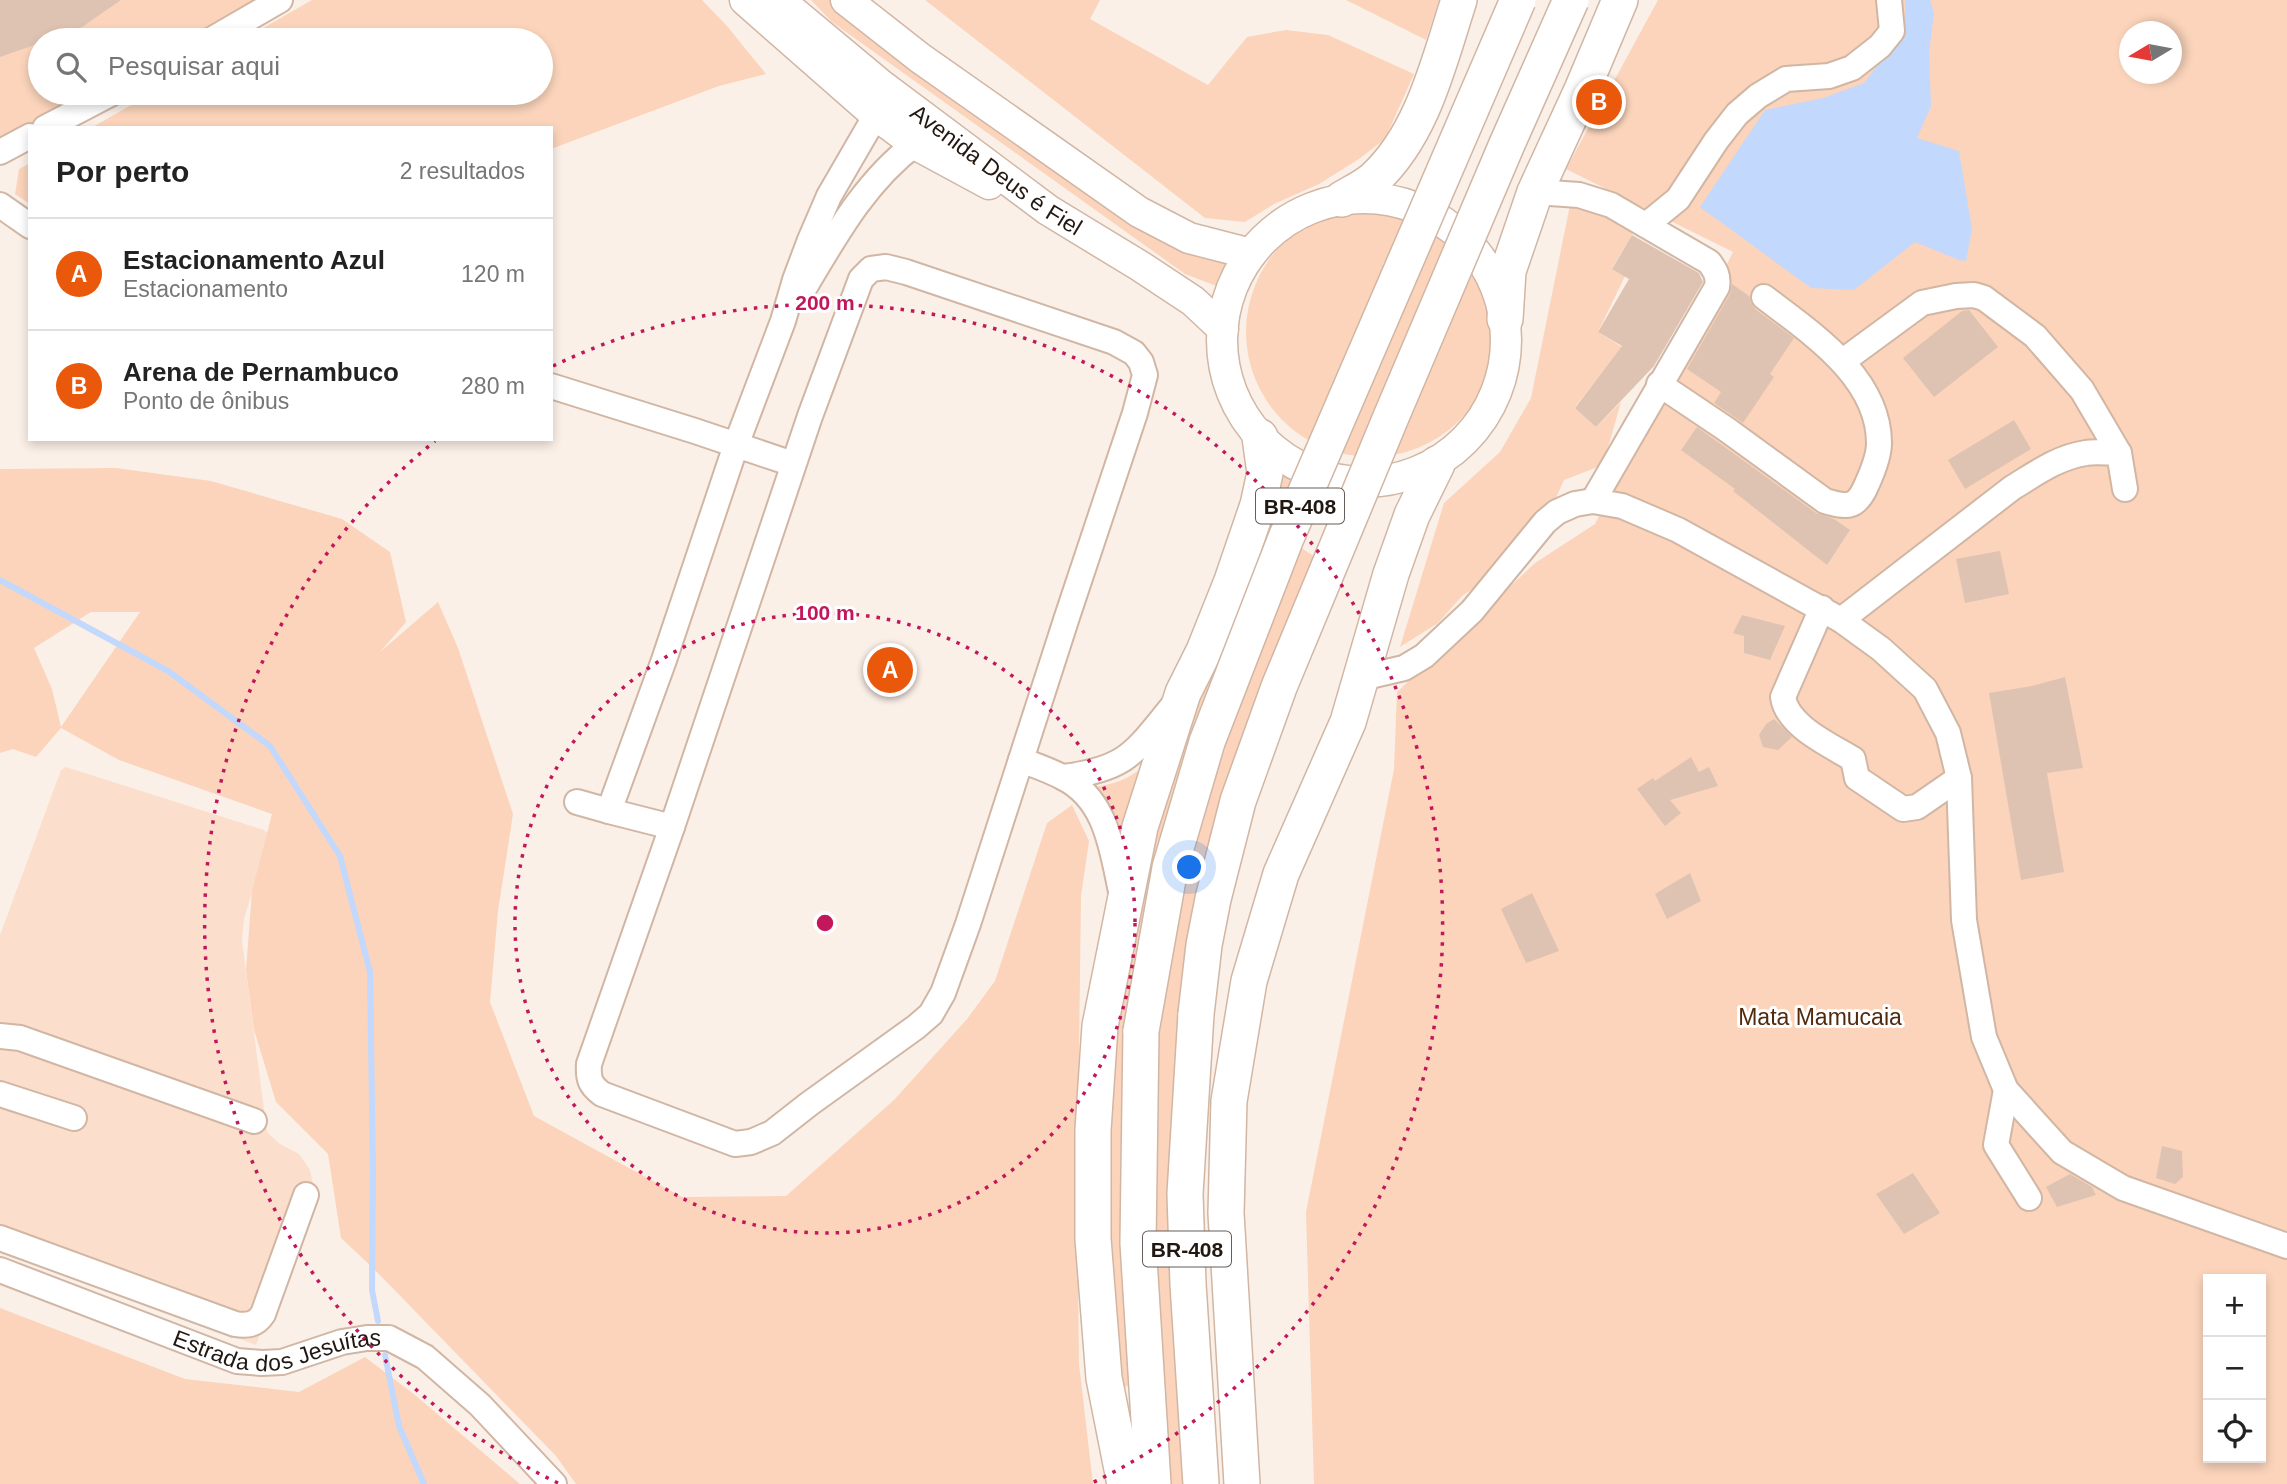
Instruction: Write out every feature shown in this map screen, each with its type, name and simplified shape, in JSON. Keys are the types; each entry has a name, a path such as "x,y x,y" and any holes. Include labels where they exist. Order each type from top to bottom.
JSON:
{"highway":[{"path":"1342,199 1373,180 1395,155 1413,127 1459,0"},
{"name":"BR-408","path":"1153,1484 1138,1243 1141,1031 1170,868 1207,742 1286,538 1518,0"},
{"name":"BR-408","path":"1201,1484 1185,1194 1196,1014 1204,945 1213,899 1238,801 1279,687 1507,144 1572,0"},
{"path":"1505,319 1508,271 1535,192 1583,90 1620,0"},
{"path":"1125,1484 1104,1378 1093,1239 1093,1130 1100,1026 1140,827 1183,693 1204,651 1232,581 1258,505 1265,473 1260,437"},
{"path":"1242,1484 1226,1213 1229,1101 1249,981 1281,874 1348,722 1391,574 1412,515 1437,464"}],"main road":[{"path":"745,0 876,115 915,144 1004,192 1048,210"},
{"name":"Avenida Deus é Fiel","path":"779,0 881,85 1048,210 1193,301 1223,329"},
{"name":"Avenida Deus é Fiel","path":"846,0 920,58 1139,212 1189,238 1251,254"},
{"path":"1342,199 1405,201 1429,213 1465,240 1499,290 1505,319 1505,362 1493,402 1469,437 1437,464 1392,481 1344,482 1298,467 1260,437 1238,405 1225,368 1223,329 1227,302 1237,277 1251,254 1269,234 1291,218 1315,206 1342,199"}],"street":[{"path":"231,28 279,0"},
{"path":"1646,225 1678,199 1730,123 1758,96 1786,79 1829,76 1853,68 1880,46 1892,31 1889,0"},
{"path":"49,126 89,105"},
{"path":"610,811 736,445 783,321 795,280 829,196 876,115"},
{"path":"2,145 28,137"},
{"path":"783,321 869,186 896,158 915,144"},
{"path":"1552,157 1579,195"},
{"path":"1535,192 1579,195 1611,205 1709,262 1718,279 1717,287 1593,501"},
{"path":"0,205 28,225"},
{"path":"886,267 906,272 1101,338 1134,354 1141,362 1144,375 1135,413 1021,760 943,993 931,1014 916,1027 772,1133 751,1142 734,1144 601,1094 593,1087 588,1078 592,1055 793,464 861,279 871,269 886,267"},
{"path":"1843,361 1922,303 1956,296 1974,295 1984,298 2035,337 2082,390 2119,453 2126,489"},
{"path":"1659,384 1825,501 1844,507 1853,504 1862,496 1879,445 1876,423 1867,396 1843,361 1764,297"},
{"path":"553,387 793,464"},
{"path":"1959,778 1917,807 1903,809 1857,778 1853,759 1793,721 1784,707 1783,697 1832,614 2040,470 2064,459 2087,453 2119,453"},
{"path":"1361,678 1404,668 1424,656 1472,611 1545,522 1557,512 1575,504 1593,501 1622,506 1678,530 1832,614 1881,649 1925,689 1948,733 1959,778 1964,920 1984,1037 2006,1090 2062,1152 2123,1188 2287,1246"},
{"path":"1063,777 1092,774 1118,764 1147,738 1183,693"},
{"path":"1021,760 1063,777 1079,788 1097,810 1106,828 1124,903"},
{"path":"577,802 671,827"},
{"path":"0,1036 20,1038 254,1121"},
{"path":"2006,1090 1996,1144 2029,1198"},
{"path":"0,1094 74,1118"},
{"path":"0,1238 235,1324 252,1324 259,1320 262,1314 306,1195"},
{"name":"Estrada dos Jesuítas","path":"0,1270 237,1361 282,1362 342,1342 389,1338 425,1357 481,1405 554,1484"}],"shaded area":[{"path":"66,767 264,830 268,834 244,919 242,941 267,1132 280,1144 299,1154 310,1170 314,1188 256,1345 0,1249 0,935 61,770"}],"green space":[{"path":"0,0 280,0 232,28 28,28 28,105 89,105 49,126 28,126 28,137 0,152"},
{"path":"312,0 702,0 766,74 719,86 553,148 553,126 94,126 131,105 553,105 553,28 263,28"},
{"path":"811,0 848,0 1232,258 1219,287 1185,274 832,22"},
{"path":"925,0 1100,0 1090,19 1208,85 1247,37 1286,30 1328,35 1414,74 1385,139 1359,159 1319,184 1274,204 1245,222 1205,218"},
{"path":"1346,0 1439,0 1426,40"},
{"name":"Mata Mamucaia","path":"1658,0 2287,0 2287,1484 1314,1484 1306,1212 1394,769 1397,692 1535,563 1595,524 1733,252 1566,169"},
{"path":"28,164 28,203 15,194 19,169"},
{"path":"1572,195 1635,230 1612,268 1625,276 1598,332 1622,347 1575,407 1596,427 1621,402 1603,465 1564,480 1545,522 1511,563 1462,596 1438,623 1400,647 1444,503 1500,452 1531,398"},
{"path":"1371,207 1407,213 1430,222 1450,235 1468,253 1486,284 1496,332 1490,368 1481,391 1468,411 1450,429 1419,447 1371,457 1335,451 1312,442 1292,429 1274,411 1256,380 1246,332 1252,296 1261,273 1274,253 1292,235 1323,217"},
{"path":"1282,465 1303,479 1148,940 1140,1378 1121,1390 1110,1247 1108,1120 1117,993 1166,776"},
{"path":"116,468 211,481 342,519 390,552 406,622 380,652 438,602 458,648 513,814 498,911 490,1002 534,1116 682,1197 786,1196 894,1100 967,1019 995,981 1047,823 1072,805 1089,841 1081,896 1077,1206 1079,1364 1093,1484 576,1484 556,1456 341,1238 328,1154 276,1102 254,1030 246,970 252,891 272,814 119,760 61,728 36,757 13,749 0,753 0,469","holes":["91,612 140,612 61,727 52,689 34,648"]},
{"path":"1300,547 1318,559 1211,867 1192,1484 1171,1484 1148,1189 1151,1063 1194,835 1233,713"},
{"path":"1150,761 1123,860 1090,787 1123,780"},
{"path":"0,1308 185,1379 299,1392 365,1357 415,1395 520,1484 0,1484"}],"water":[{"path":"1905,0 1930,0 1934,13 1929,52 1931,106 1917,138 1959,151 1972,229 1966,261 1915,242 1854,290 1811,288 1700,207 1765,110 1823,98 1864,83 1905,28"}],"building":[{"path":"0,0 121,0 79,28 28,28 28,47 0,57"},
{"path":"1632,235 1699,273 1703,282 1654,366 1596,427 1575,408 1622,346 1598,332 1629,279 1612,269"},
{"path":"1732,284 1749,296 1755,309 1794,338 1770,374 1774,377 1743,423 1714,403 1721,392 1687,369 1730,294"},
{"path":"1969,310 1998,347 1934,397 1903,358 1962,311"},
{"path":"2014,420 2031,449 1965,489 1948,460"},
{"path":"1697,427 1816,513 1834,519 1850,530 1827,565 1733,491 1735,489 1681,450"},
{"path":"2000,551 2009,594 1965,603 1956,559"},
{"path":"1742,615 1785,626 1770,660 1744,653 1744,636 1733,633"},
{"path":"2065,677 2083,768 2047,773 2064,872 2021,880 1989,693"},
{"path":"1774,719 1792,737 1778,750 1763,747 1759,735 1766,724"},
{"path":"1691,757 1699,772 1709,767 1718,786 1670,800 1681,813 1665,826 1637,789 1653,778 1655,781"},
{"path":"1690,873 1701,901 1667,919 1655,894"},
{"path":"1532,893 1559,951 1526,963 1501,909"},
{"path":"2162,1146 2182,1151 2183,1177 2175,1184 2156,1178"},
{"path":"1913,1173 1940,1213 1904,1234 1876,1194"},
{"path":"2070,1174 2092,1187 2096,1195 2057,1207 2046,1187"}],"waterway":[{"path":"0,580 168,671 270,746 340,856 370,972 372,1290 378,1321"},
{"path":"385,1355 399,1426 424,1484"}],"place":[{"name":"Arena de Pernambuco","path":"1599,102"},
{"name":"Estacionamento Azul","path":"890,670"}]}
